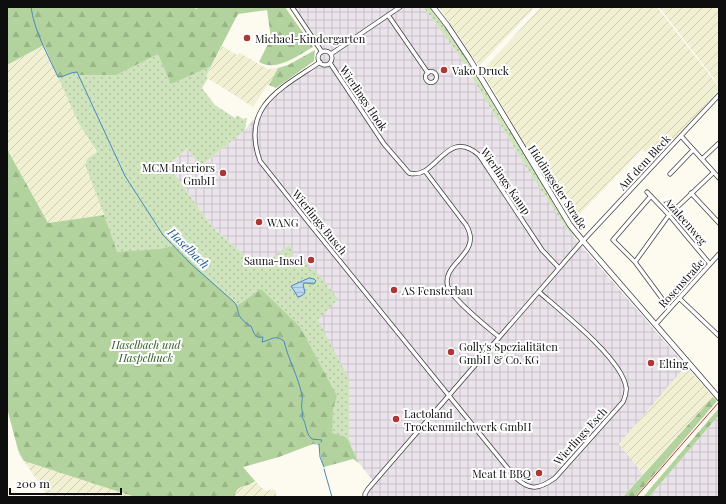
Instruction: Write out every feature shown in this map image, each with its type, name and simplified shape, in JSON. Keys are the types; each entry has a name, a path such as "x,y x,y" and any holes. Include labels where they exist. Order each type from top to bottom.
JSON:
{"street":[{"path":"292,7 322,52"},
{"path":"331,54 400,7"},
{"name":"Hiddingseler Straße","path":"433,7 469,58 566,218 583,241 719,398"},
{"path":"388,15 428,73"},
{"path":"322,52 327,51 331,54"},
{"path":"322,52 319,56 320,62 323,64 330,63 332,59 331,54"},
{"name":"Wierlings Busch","path":"320,62 272,96 265,103 259,113 255,132 257,151 260,161 448,396"},
{"name":"Wierlings Hook","path":"330,63 384,144 409,173 415,174 425,171"},
{"name":"Auf dem Bleck","path":"583,241 719,95"},
{"path":"715,99 719,104"},
{"path":"680,136 719,178"},
{"path":"702,159 719,144"},
{"name":"Wierlings Kamp","path":"425,171 448,150 454,147 463,146 472,148 479,155 542,250 559,268"},
{"path":"670,174 693,150"},
{"path":"425,171 470,231 469,247 451,269 448,277 448,286 453,296 499,337"},
{"path":"635,262 669,215 714,172"},
{"name":"Azaleenweg","path":"647,192 669,215 710,264"},
{"path":"691,193 719,223"},
{"path":"651,196 613,240 635,262 669,308"},
{"path":"365,497 368,489 583,241"},
{"name":"Rosenstraße","path":"656,324 719,254"},
{"name":"Wierlings Esch","path":"448,396 514,476 521,483 531,488 539,487 555,478 623,402 626,394 626,385 618,370 596,342 539,292"},
{"path":"679,298 719,336"}],"shaded area":[{"path":"292,7 424,8 458,54 524,164 566,228 686,366 619,444 643,474 623,497 363,497 373,481 359,463 348,440 301,303 213,228 168,165 187,149 201,166 245,130 272,96 320,62 319,56 322,52"},
{"path":"719,415 719,497 649,497"}],"green space":[{"path":"7,7 194,7 196,9 200,7 285,7 313,47 287,62 280,64 266,65 259,62 271,38 267,10 238,14 211,66 171,84 158,54 116,75 79,75 78,72 58,77 44,45 7,65"},
{"path":"420,7 432,7 469,58 583,241 573,236 566,228 524,164 458,54 424,8"},
{"path":"439,7 535,7 479,66"},
{"path":"541,7 657,7 719,87 719,90 653,162 642,149 574,220 527,148 482,71"},
{"path":"659,7 719,7 719,85"},
{"name":"Haselbach und Haspelhuck","path":"35,26 212,64 206,77 208,78 202,88 215,105 235,118 237,115 243,119 247,118 245,130 201,166 187,149 168,165 213,228 260,268 289,245 293,250 292,257 294,260 308,262 308,269 315,270 338,299 318,320 349,379 349,439 352,444 348,448 312,438 31,458 24,461 19,454 25,429 7,239 106,220 86,167 87,159 97,152 79,124"},
{"path":"44,45 79,124 97,153 95,190 104,215 48,223 7,149 7,65"},
{"path":"222,46 237,55 240,53 269,69 278,68 269,85 266,87 253,107 206,77"},
{"path":"315,50 314,61 276,88 269,85 278,68 288,65"},
{"name":"Haselbach und Haspelhuck","path":"7,149 48,223 104,215 117,252 160,249 173,246 237,306 261,289 300,327 337,396 333,409 332,433 345,437 348,440 359,463 353,459 324,467 322,464 319,445 313,444 279,457 243,467 255,481 249,485 240,487 234,497 135,497 24,461 18,450 7,408"},
{"path":"686,366 713,397 643,474 619,444"},
{"path":"713,397 717,401 635,497 623,497"},
{"path":"719,408 719,415 649,497 643,497"},
{"path":"24,461 135,497 48,497"},
{"path":"255,481 265,491 275,489 277,497 234,497 238,488 253,484"}],"water":[{"path":"309,278 316,281 314,284 303,284 305,293 298,297 291,286"}],"waterway":[{"name":"Haselbach","path":"31,7 38,34 58,77 77,72 125,176 163,235 191,264 234,302 241,318 251,326 256,336 263,337 262,342 273,338 278,338 284,341 300,388 302,397 302,417 307,431 312,439 322,440 321,442"},
{"name":"Haselbach","path":"319,444 320,457 324,467"},
{"name":"Haselbach","path":"324,469 332,497"}],"railway":[{"path":"636,497 719,402"}],"place":[{"name":"Michael-Kindergarten","path":"247,38"},
{"name":"Vako Druck","path":"444,70"},
{"name":"MCM Interiors GmbH","path":"223,173"},
{"name":"WANG","path":"259,222"},
{"name":"Sauna-Insel","path":"311,260"},
{"name":"AS Fensterbau","path":"394,290"},
{"name":"Golly's Spezialitäten GmbH & Co. KG","path":"451,352"},
{"name":"Elting","path":"651,363"},
{"name":"Lactoland Trockenmilchwerk GmbH","path":"396,419"},
{"name":"Meat It BBQ","path":"539,473"}]}
